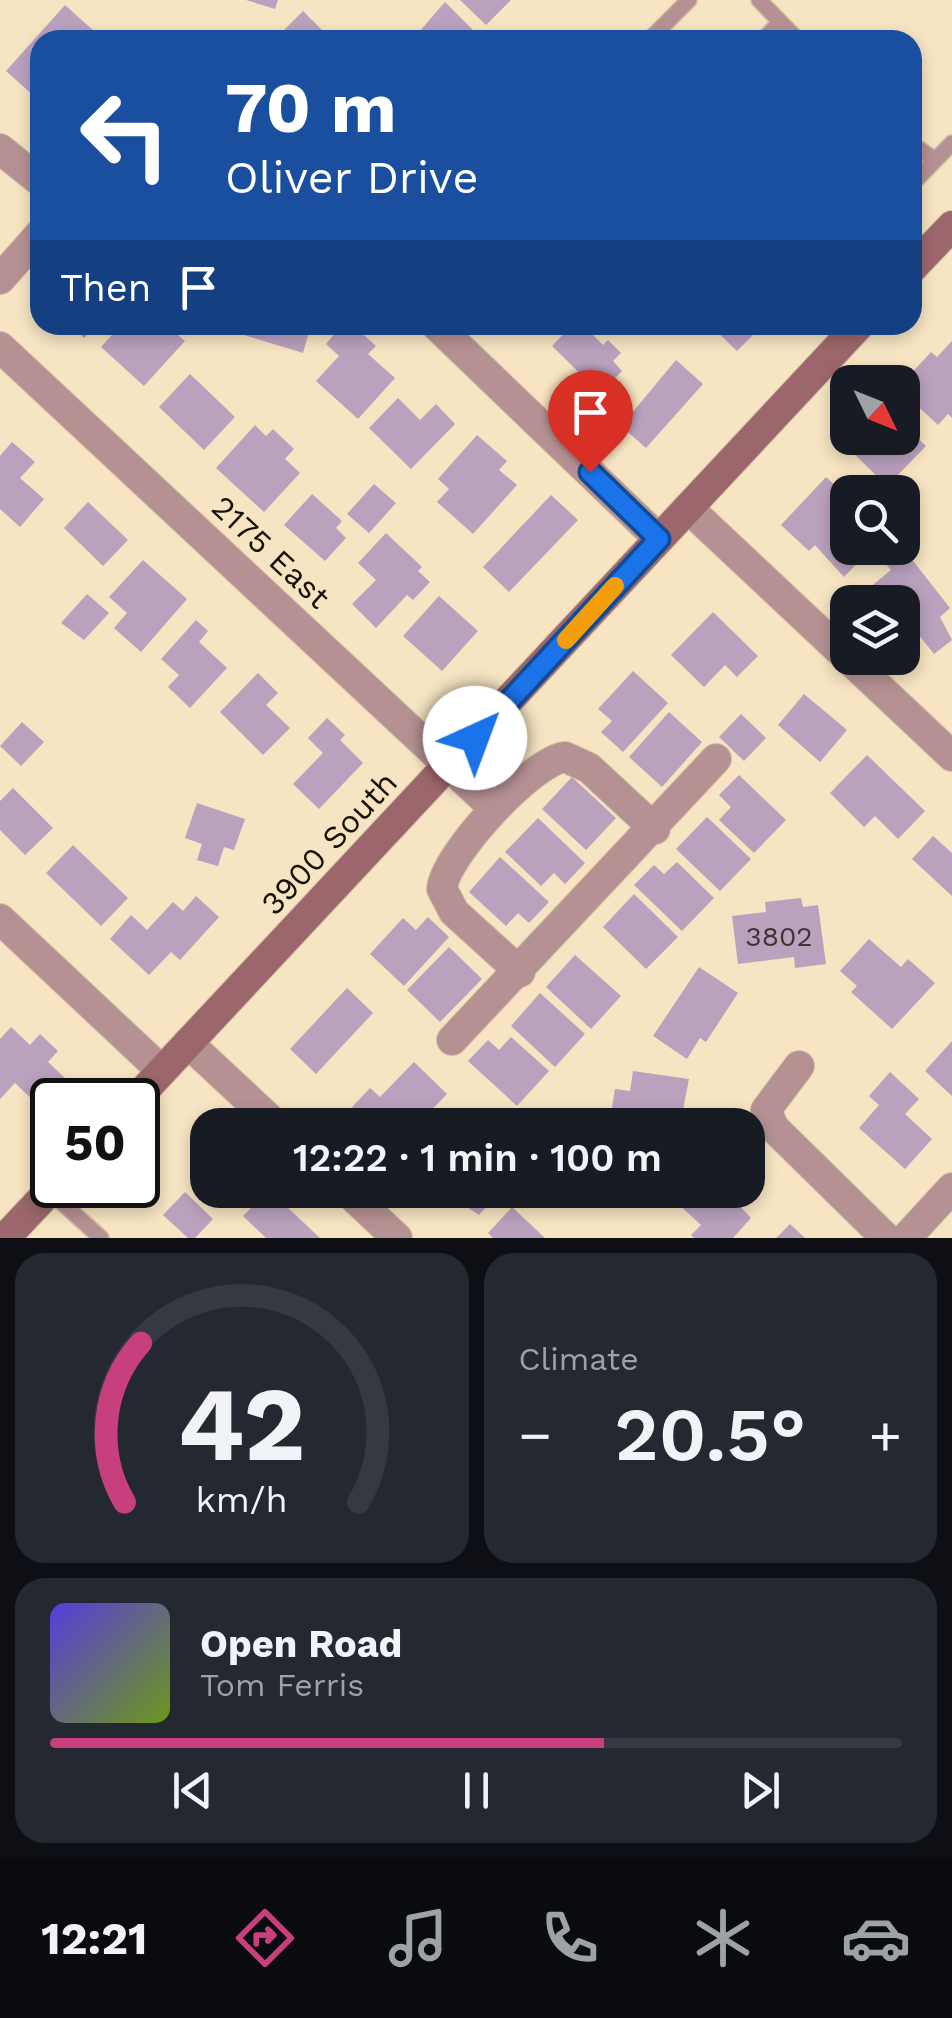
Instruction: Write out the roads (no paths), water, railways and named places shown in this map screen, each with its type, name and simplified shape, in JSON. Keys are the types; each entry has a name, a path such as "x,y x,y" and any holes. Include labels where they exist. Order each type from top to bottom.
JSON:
{"main road":[{"path":"922,258 952,226"},
{"name":"3900 South","path":"155,1078 850,335"},
{"path":"5,1238 33,1208"}],"street":[{"path":"0,150 30,173"},
{"path":"0,278 30,245"},
{"path":"446,335 659,539"},
{"name":"2175 East","path":"0,347 494,808"},
{"path":"688,508 945,737"},
{"path":"520,972 454,912 442,889 448,866 494,808 547,762 565,757 588,768 655,829"},
{"path":"452,1040 655,829 716,759"},
{"path":"0,919 162,1071"},
{"path":"188,1043 258,1108"},
{"path":"799,1066 766,1110 774,1128 886,1238"},
{"path":"906,1238 952,1188"},
{"path":"366,1208 398,1238"}],"lane":[{"path":"658,30 688,0"},
{"path":"759,0 788,30"},
{"path":"772,30 780,22"},
{"path":"922,174 952,142"},
{"path":"922,151 935,160"},
{"path":"72,1208 101,1238"}]}
